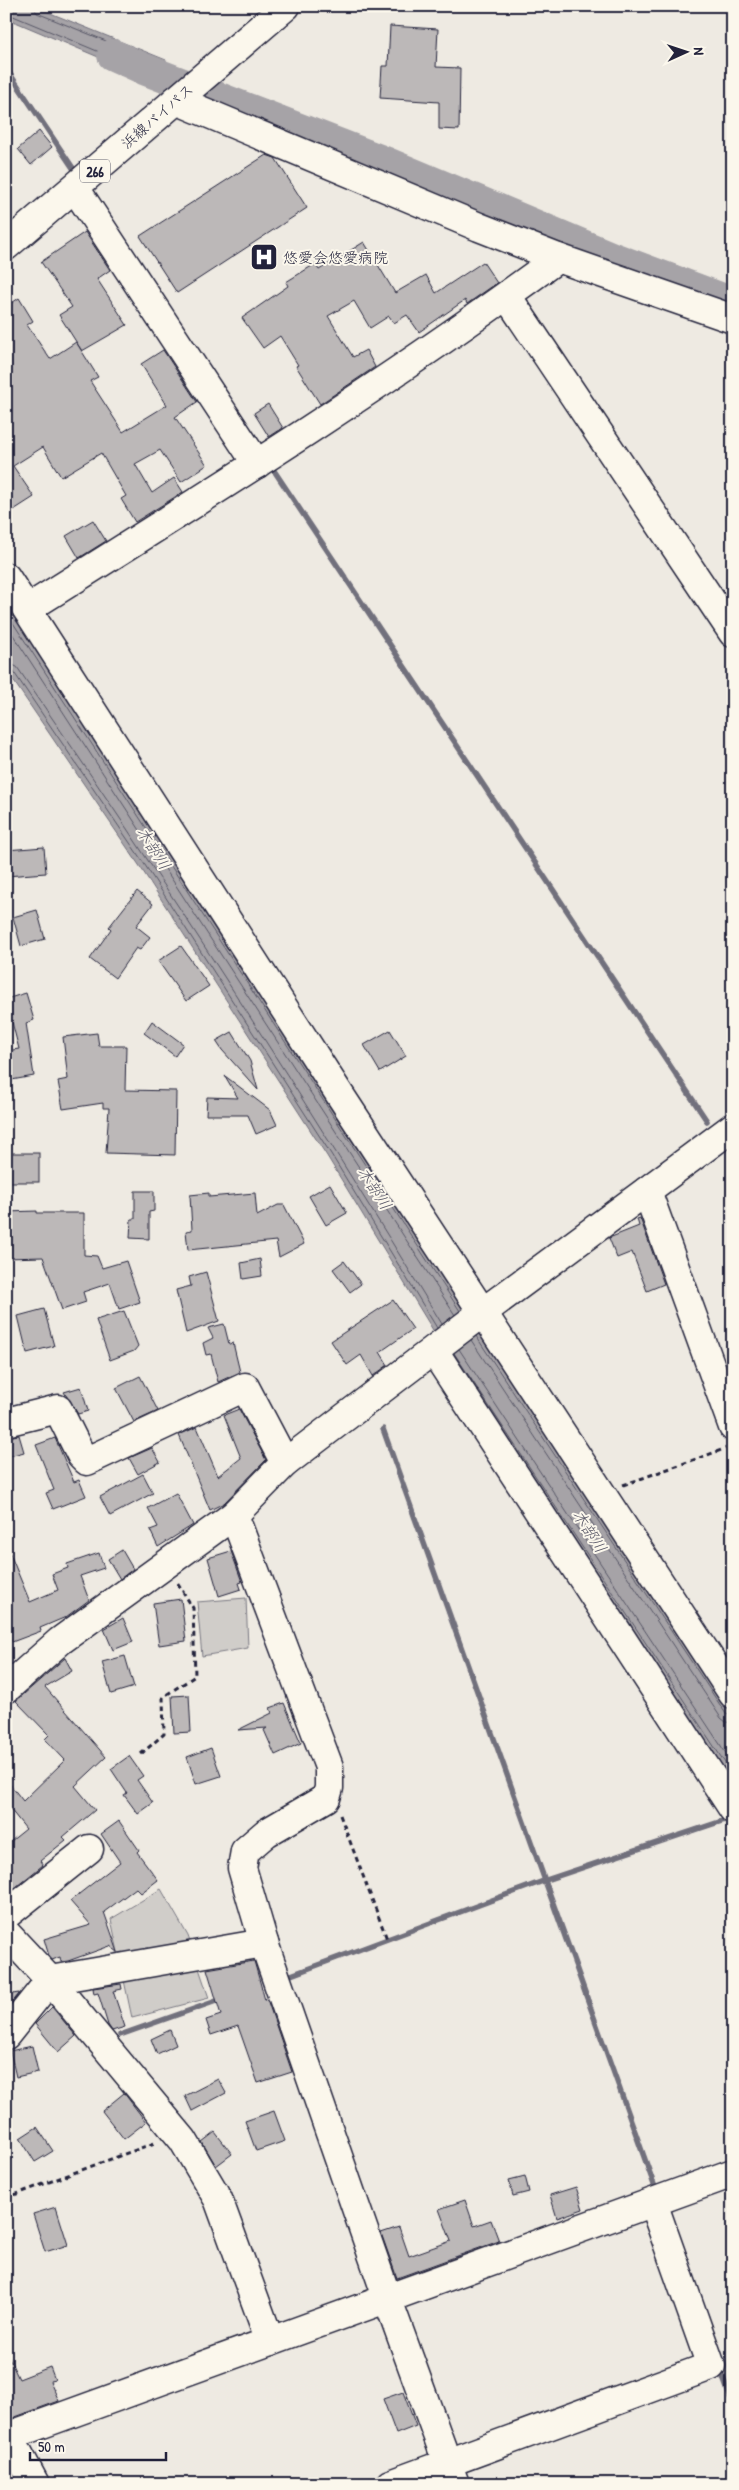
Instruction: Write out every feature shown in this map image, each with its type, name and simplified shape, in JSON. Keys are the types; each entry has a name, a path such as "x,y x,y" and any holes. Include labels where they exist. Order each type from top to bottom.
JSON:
{"main road":[{"name":"浜線バイパス","path":"6,246 211,68 286,6"},
{"path":"179,97 558,258 733,319"},
{"path":"75,188 257,464"},
{"path":"27,609 257,464 507,296 558,258"},
{"path":"507,296 733,633"},
{"path":"6,577 733,1694"},
{"path":"6,1689 60,1641 234,1515 285,1463 483,1312 733,1128"},
{"path":"647,1191 733,1427"},
{"path":"434,1351 733,1808"},
{"path":"6,1422 58,1409 81,1454 87,1461 245,1387 285,1463"},
{"path":"234,1515 329,1767 329,1788 326,1798 266,1833 245,1851 242,1868 264,1943 388,2300 451,2473"},
{"path":"6,1915 89,1849"},
{"path":"6,1933 50,1980 183,2140 218,2199 270,2341"},
{"path":"6,2036 50,1980 264,1943"},
{"path":"35,2484 19,2454 6,2438 733,2173"},
{"path":"390,2484 451,2473 711,2366 653,2203"}],"path":[{"path":"602,1492 733,1446"},
{"path":"141,1754 164,1734 163,1697 195,1676 193,1608 166,1564"},
{"path":"339,1812 386,1939"},
{"path":"6,2198 160,2141"}],"shaded area":[{"path":"246,1598 248,1648 202,1656 197,1602"},
{"path":"161,1889 188,1936 209,1998 132,2018 111,1919"}],"water":[{"path":"6,6 33,6 166,60 148,78 6,18"},
{"name":"木部川","path":"6,603 465,1310 733,1715 733,1784 436,1335 327,1156 139,865 6,670"}],"building":[{"path":"390,26 438,29 436,67 460,68 459,130 439,129 439,102 380,98 382,66 388,66"},
{"path":"39,131 52,147 31,165 18,149"},
{"path":"266,155 275,158 307,208 177,293 140,236"},
{"path":"85,232 110,270 97,279 127,325 82,351 59,315 72,307 41,262"},
{"path":"364,242 395,293 426,275 436,293 483,262 497,283 467,304 465,300 419,332 407,315 394,323 389,316 370,328 354,301 328,316 353,357 366,350 375,367 320,404 280,336 263,348 242,318 288,286 286,282 315,264 319,270"},
{"path":"19,298 33,321 27,325 50,359 76,342 98,377 90,381 123,432 167,405 141,364 163,350 197,402 175,417 207,465 181,482 160,450 135,464 152,493 174,478 183,492 135,522 121,499 126,496 101,453 61,477 43,447 13,466 34,497 6,515 6,307"},
{"path":"268,404 283,428 269,437 254,413"},
{"path":"93,520 106,541 79,558 66,536"},
{"path":"44,847 46,873 6,876 6,850"},
{"path":"137,891 153,904 136,926 150,937 140,950 136,948 115,978 90,959 111,929 109,927"},
{"path":"37,910 45,939 21,946 13,917"},
{"path":"181,946 209,986 186,1001 158,961"},
{"path":"26,993 34,1020 26,1023 34,1076 6,1081 6,1051 19,1049 6,999"},
{"path":"152,1021 183,1044 175,1056 144,1033"},
{"path":"390,1030 406,1056 380,1072 364,1045"},
{"path":"232,1032 250,1061 258,1090 216,1041"},
{"path":"97,1033 99,1046 126,1046 125,1090 176,1091 175,1155 106,1153 109,1108 103,1108 103,1103 63,1109 58,1081 68,1079 63,1037"},
{"path":"225,1076 270,1110 277,1125 256,1134 248,1115 206,1115 207,1097 238,1098"},
{"path":"6,1153 39,1153 39,1182 6,1182"},
{"path":"330,1184 347,1213 326,1225 309,1196"},
{"path":"135,1191 154,1191 154,1211 149,1212 149,1239 130,1238 131,1219 135,1219"},
{"path":"209,1193 209,1197 255,1193 257,1216 278,1205 284,1205 304,1244 279,1257 276,1241 188,1250 186,1231 192,1230 190,1195"},
{"path":"37,1211 37,1213 84,1213 84,1255 97,1256 102,1268 126,1261 140,1302 119,1309 110,1283 83,1292 86,1302 62,1310 43,1257 6,1258 6,1212"},
{"path":"640,1218 664,1284 647,1291 632,1252 617,1258 609,1238 639,1226 637,1219"},
{"path":"260,1259 262,1276 243,1279 241,1263"},
{"path":"344,1261 361,1284 350,1292 333,1269"},
{"path":"206,1272 219,1321 186,1333 176,1290 191,1286 189,1277"},
{"path":"393,1300 413,1329 380,1352 388,1365 373,1376 361,1355 347,1365 331,1341"},
{"path":"44,1309 54,1346 27,1353 18,1316"},
{"path":"124,1311 138,1346 134,1351 110,1360 96,1320"},
{"path":"224,1324 229,1344 233,1343 240,1372 218,1382 211,1354 206,1355 203,1343 213,1338 208,1328"},
{"path":"140,1376 158,1411 134,1422 116,1388"},
{"path":"81,1387 88,1411 78,1414 64,1392"},
{"path":"239,1409 266,1460 224,1503 210,1510 179,1435 197,1427 218,1476 241,1458 224,1415"},
{"path":"19,1435 24,1452 6,1457 6,1437"},
{"path":"55,1438 74,1482 79,1480 86,1496 53,1509 46,1493 54,1490 36,1445"},
{"path":"152,1448 160,1462 138,1474 129,1458"},
{"path":"143,1474 153,1493 110,1516 100,1497"},
{"path":"176,1493 193,1525 158,1547 150,1530 158,1527 148,1508"},
{"path":"6,1544 30,1602 58,1590 52,1574 68,1568 67,1564 99,1553 104,1568 80,1576 89,1600 66,1617 40,1628 41,1631 12,1642 6,1627"},
{"path":"122,1550 133,1569 120,1579 108,1559"},
{"path":"231,1551 242,1582 239,1583 241,1589 219,1596 208,1558"},
{"path":"181,1599 186,1641 159,1645 153,1603"},
{"path":"123,1618 133,1642 113,1650 104,1629"},
{"path":"125,1656 134,1687 111,1694 102,1662"},
{"path":"65,1658 72,1671 45,1687 106,1757 75,1786 95,1810 63,1837 66,1840 40,1861 43,1865 6,1895 6,1845 26,1829 6,1804 6,1779 23,1801 65,1760 45,1739 49,1735 16,1701"},
{"path":"189,1695 191,1732 174,1733 172,1696"},
{"path":"284,1703 301,1743 275,1755 264,1730 267,1728 238,1730 272,1713 270,1708"},
{"path":"211,1748 221,1776 196,1784 187,1757"},
{"path":"129,1756 143,1776 137,1780 153,1803 138,1814 124,1795 127,1793 111,1769"},
{"path":"119,1821 139,1850 137,1852 158,1880 141,1893 136,1888 104,1912 118,1952 110,1946 68,1961 61,1962 60,1957 52,1960 44,1939 91,1925 70,1901 120,1862 101,1834"},
{"path":"254,1961 265,2000 267,1999 292,2072 258,2083 238,2026 211,2035 206,2020 221,2015 207,1969"},
{"path":"121,1984 122,1989 113,1991 125,2027 112,2031 108,2025 98,1993 94,1994 93,1988"},
{"path":"19,1994 6,2010 6,1995"},
{"path":"52,2007 76,2036 58,2052 35,2024"},
{"path":"170,2030 176,2045 157,2054 151,2039"},
{"path":"32,2046 38,2072 16,2077 10,2051"},
{"path":"218,2079 226,2093 192,2111 185,2096"},
{"path":"124,2093 146,2122 124,2139 102,2111"},
{"path":"274,2111 285,2141 256,2151 245,2121"},
{"path":"37,2127 53,2151 35,2162 20,2138"},
{"path":"215,2132 232,2154 216,2166 202,2142"},
{"path":"525,2176 529,2192 513,2196 509,2180"},
{"path":"576,2187 583,2209 557,2218 550,2195"},
{"path":"465,2200 474,2226 491,2220 499,2241 397,2278 381,2233 399,2227 409,2256 451,2241 439,2209"},
{"path":"56,2207 68,2245 45,2252 33,2214"},
{"path":"6,2352 19,2379 50,2367 55,2380 50,2381 59,2401 7,2420"},
{"path":"403,2392 416,2426 396,2434 383,2399"}],"waterway":[{"path":"113,55 144,69 387,163 613,258 733,303"},
{"path":"6,68 77,174"},
{"path":"269,463 707,1121"},
{"path":"383,1429 657,2193"},
{"path":"283,1978 546,1880 731,1818"},
{"path":"120,2035 222,1999"},
{"path":"720,2369 733,2405"},
{"path":"6,2479 9,2484"}],"place":[{"name":"悠愛会悠愛病院","path":"264,257"}]}
